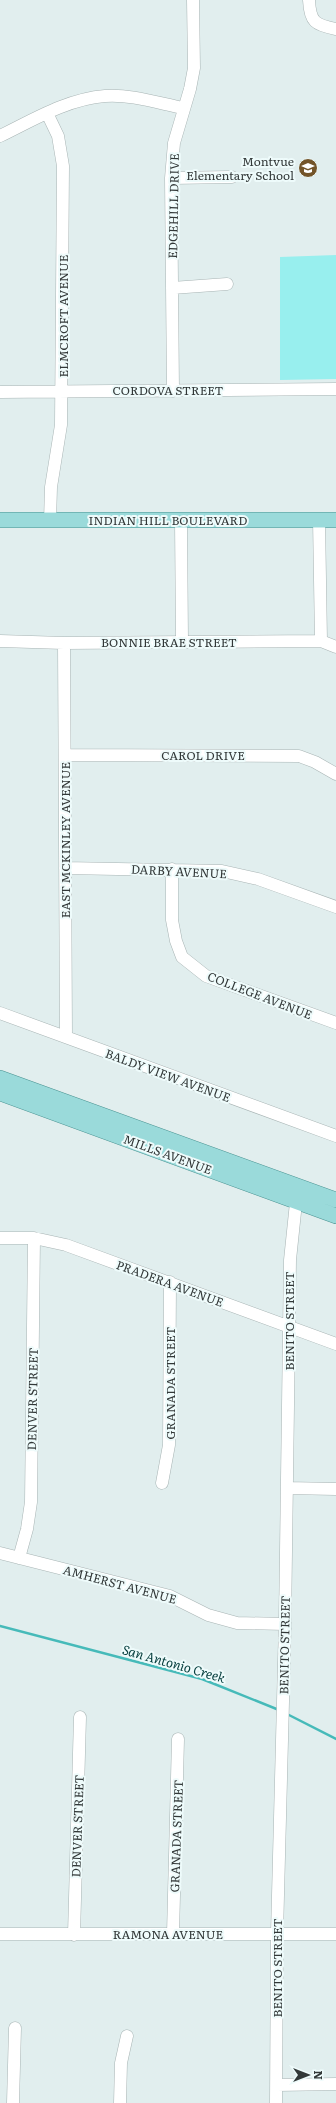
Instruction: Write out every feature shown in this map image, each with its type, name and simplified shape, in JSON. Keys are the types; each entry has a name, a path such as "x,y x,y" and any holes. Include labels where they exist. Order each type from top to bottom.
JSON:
{"main road":[{"name":"INDIAN HILL BOULEVARD","path":"0,520 336,520"},
{"name":"MILLS AVENUE","path":"0,1078 297,1194 336,1216"},
{"name":"MILLS AVENUE","path":"0,1093 297,1194 336,1200"}],"street":[{"name":"EDGEHILL DRIVE","path":"173,391 171,178 174,142 183,108 190,89 194,68 193,0"},
{"path":"309,0 309,14 313,21 322,26 336,29"},
{"path":"0,136 47,113 79,100 106,96 135,98 183,108"},
{"name":"ELMCROFT AVENUE","path":"47,113 58,136 63,166 61,425 52,487 50,520"},
{"path":"171,178 232,177"},
{"path":"172,288 227,284"},
{"name":"CORDOVA STREET","path":"0,392 336,389"},
{"path":"182,520 182,642"},
{"path":"319,520 321,641"},
{"name":"BONNIE BRAE STREET","path":"0,641 64,643 321,641 336,647"},
{"name":"EAST MCKINLEY AVENUE","path":"64,643 66,1037"},
{"name":"CAROL DRIVE","path":"65,755 299,756 315,762 336,774"},
{"name":"DARBY AVENUE","path":"65,868 222,871 258,879 336,907"},
{"name":"COLLEGE AVENUE","path":"172,869 172,920 176,941 182,957 206,976 336,1023"},
{"name":"BALDY VIEW AVENUE","path":"0,1013 336,1136"},
{"name":"BENITO STREET","path":"276,2103 290,1260 297,1194"},
{"name":"PRADERA AVENUE","path":"0,1238 34,1238 66,1245 336,1344"},
{"name":"DENVER STREET","path":"19,1558 27,1529 31,1502 34,1238"},
{"name":"GRANADA STREET","path":"162,1483 169,1445 170,1282"},
{"path":"287,1488 336,1489"},
{"name":"AMHERST AVENUE","path":"0,1553 170,1596 208,1615 238,1623 284,1624"},
{"name":"DENVER STREET","path":"74,1935 80,1717"},
{"name":"GRANADA STREET","path":"173,1934 178,1739"},
{"name":"RAMONA AVENUE","path":"0,1934 336,1934"},
{"path":"13,2103 15,2028"},
{"path":"120,2103 121,2063 127,2036"},
{"path":"277,2085 336,2084"}],"shaded area":[{"path":"336,255 336,379 280,380 280,257"}],"waterway":[{"name":"San Antonio Creek","path":"0,1626 202,1679 279,1710"},
{"name":"San Antonio Creek","path":"287,1714 336,1739"}],"place":[{"name":"Montvue Elementary School","path":"308,168"}]}
